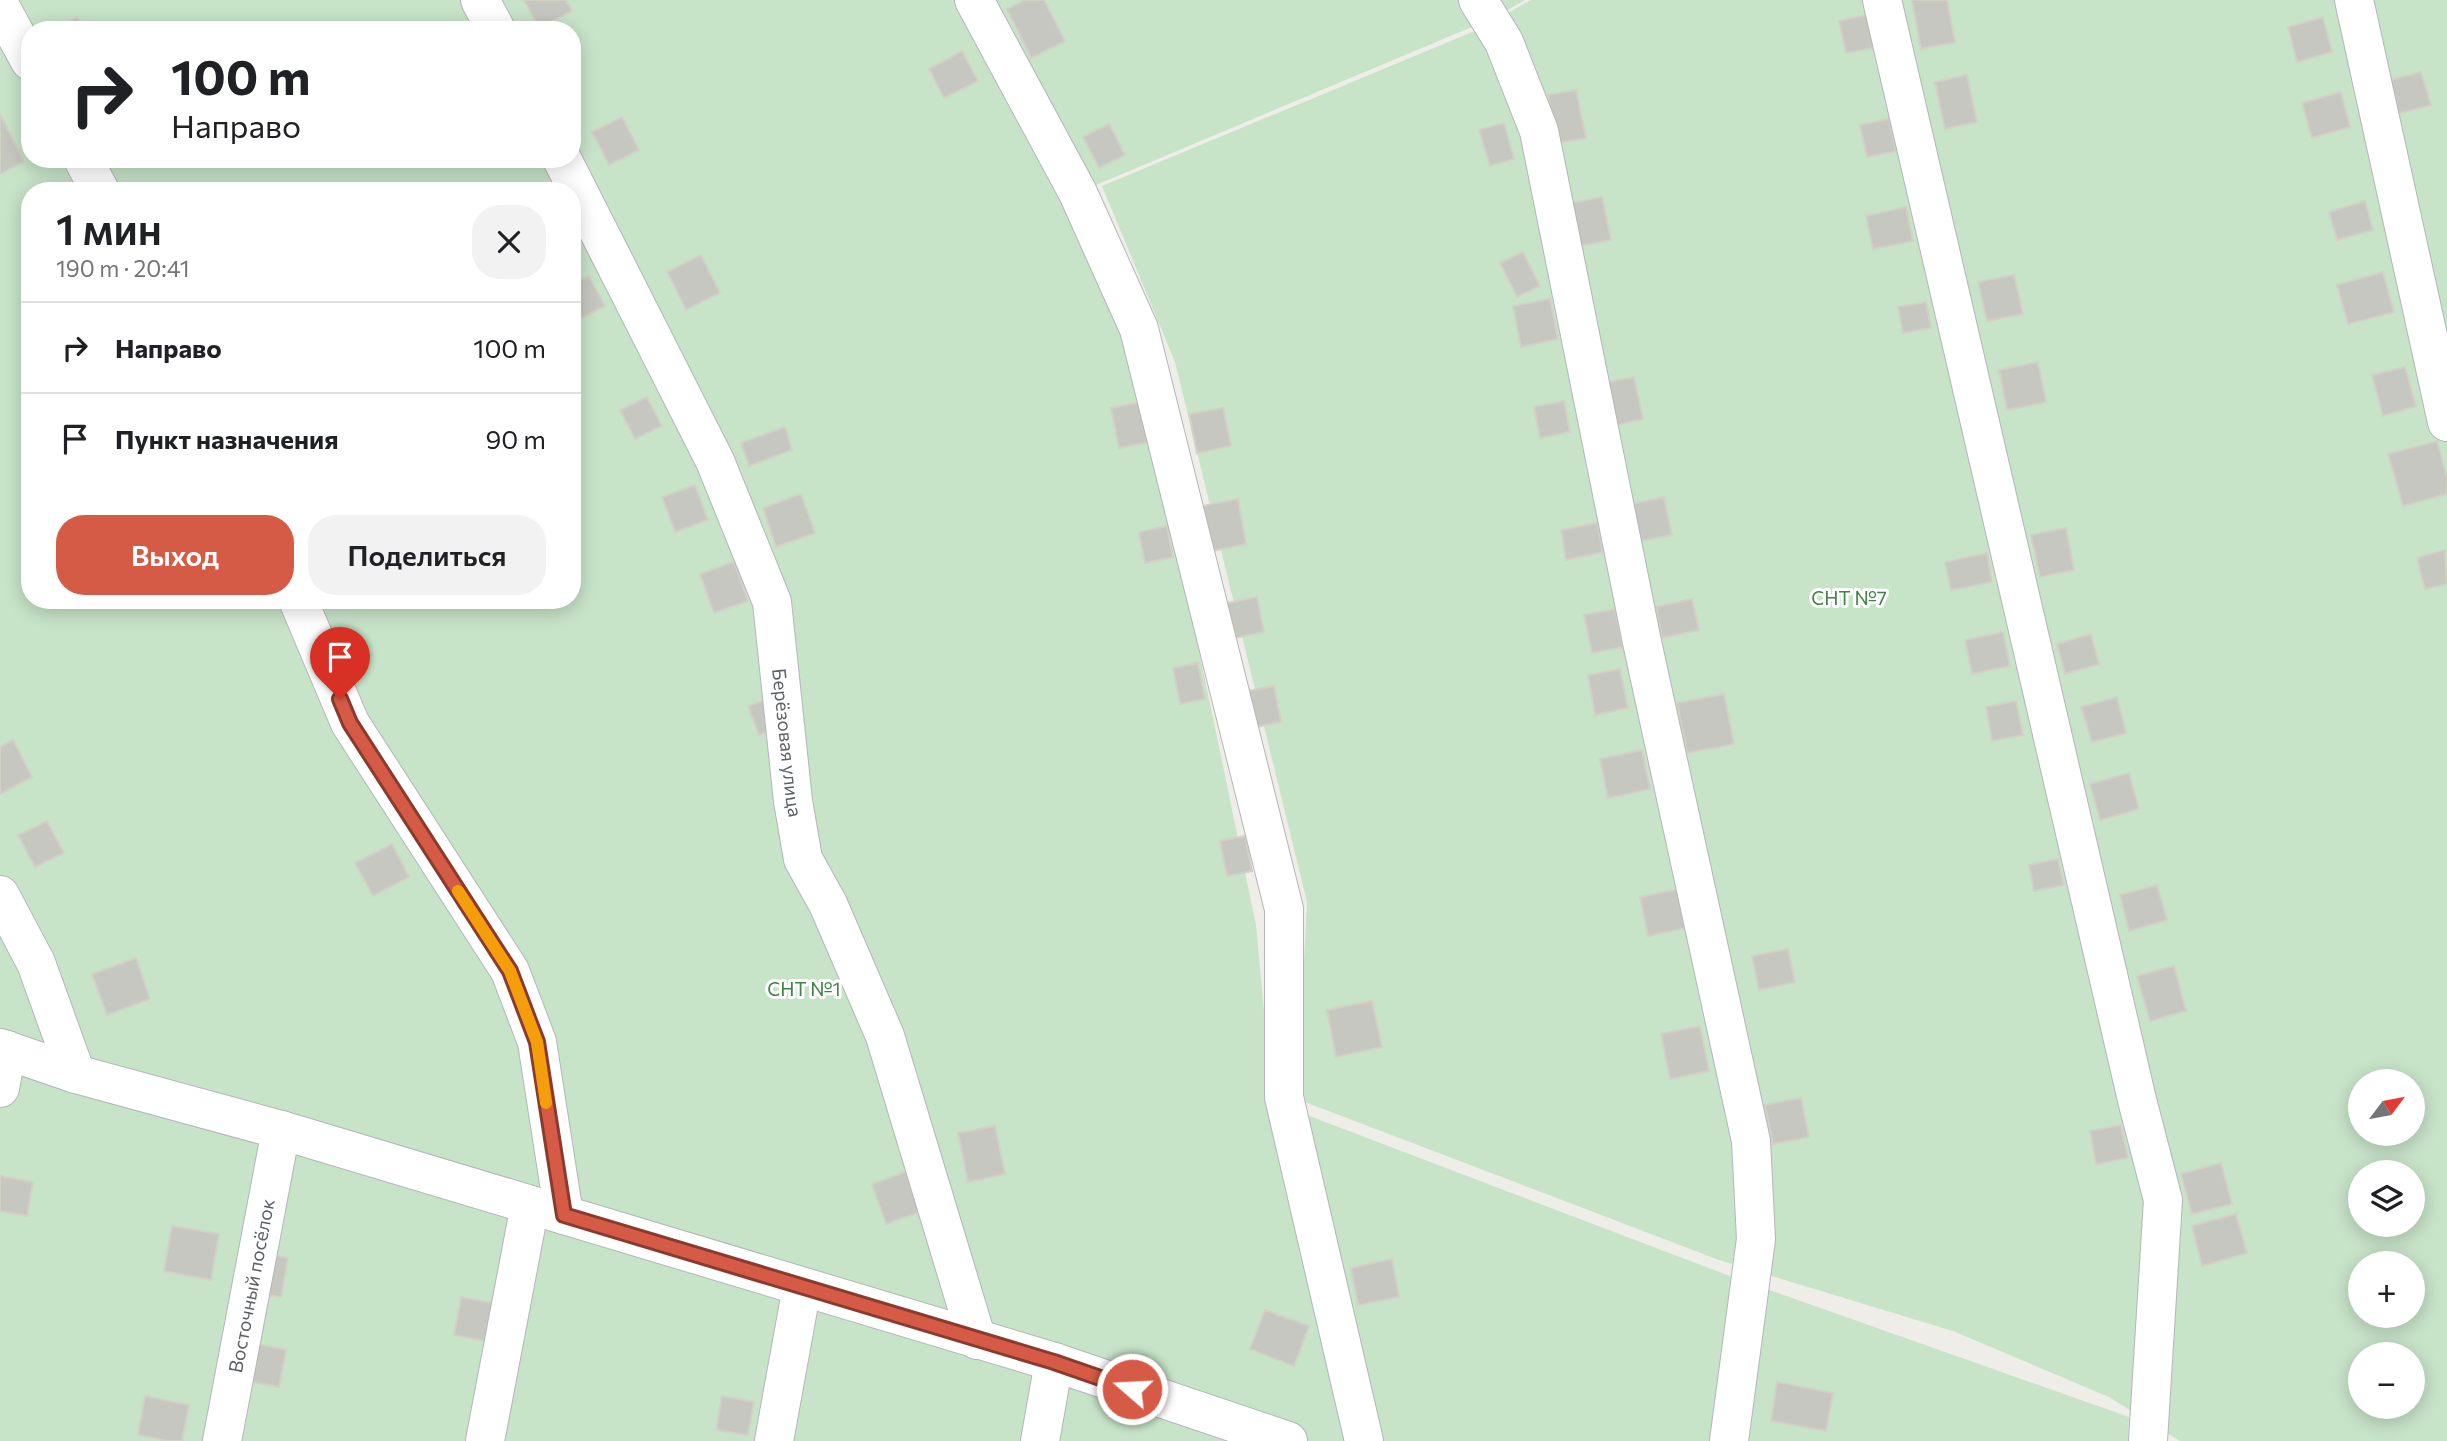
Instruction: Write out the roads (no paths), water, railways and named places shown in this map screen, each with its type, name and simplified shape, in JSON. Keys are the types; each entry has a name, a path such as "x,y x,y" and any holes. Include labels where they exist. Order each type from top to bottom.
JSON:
{"street":[{"path":"480,0 491,21"},
{"path":"974,0 1078,193 1139,329 1284,909 1284,1097 1364,1441"},
{"path":"1478,0 1504,42 1539,131 1645,655 1751,1141 1756,1239 1729,1441"},
{"path":"1882,0 2137,1100 2163,1200 2148,1441"},
{"path":"2354,0 2447,422"},
{"path":"0,6 21,44"},
{"name":"Берёзовая улица","path":"581,197 715,461 772,602 793,800 803,859 828,904 885,1036 977,1340"},
{"path":"302,609 350,723 510,971 537,1042 547,1210 485,1441"},
{"path":"0,895 36,963 76,1074"},
{"path":"0,1088 4,1049 76,1074 281,1130 1054,1362 1288,1441"},
{"name":"Восточный посёлок","path":"222,1441 281,1130"},
{"path":"774,1441 802,1287"},
{"path":"1040,1441 1054,1362"}],"park label":[{"name":"СНТ №7","path":"1849,598"},
{"name":"СНТ №1","path":"804,989"}]}
